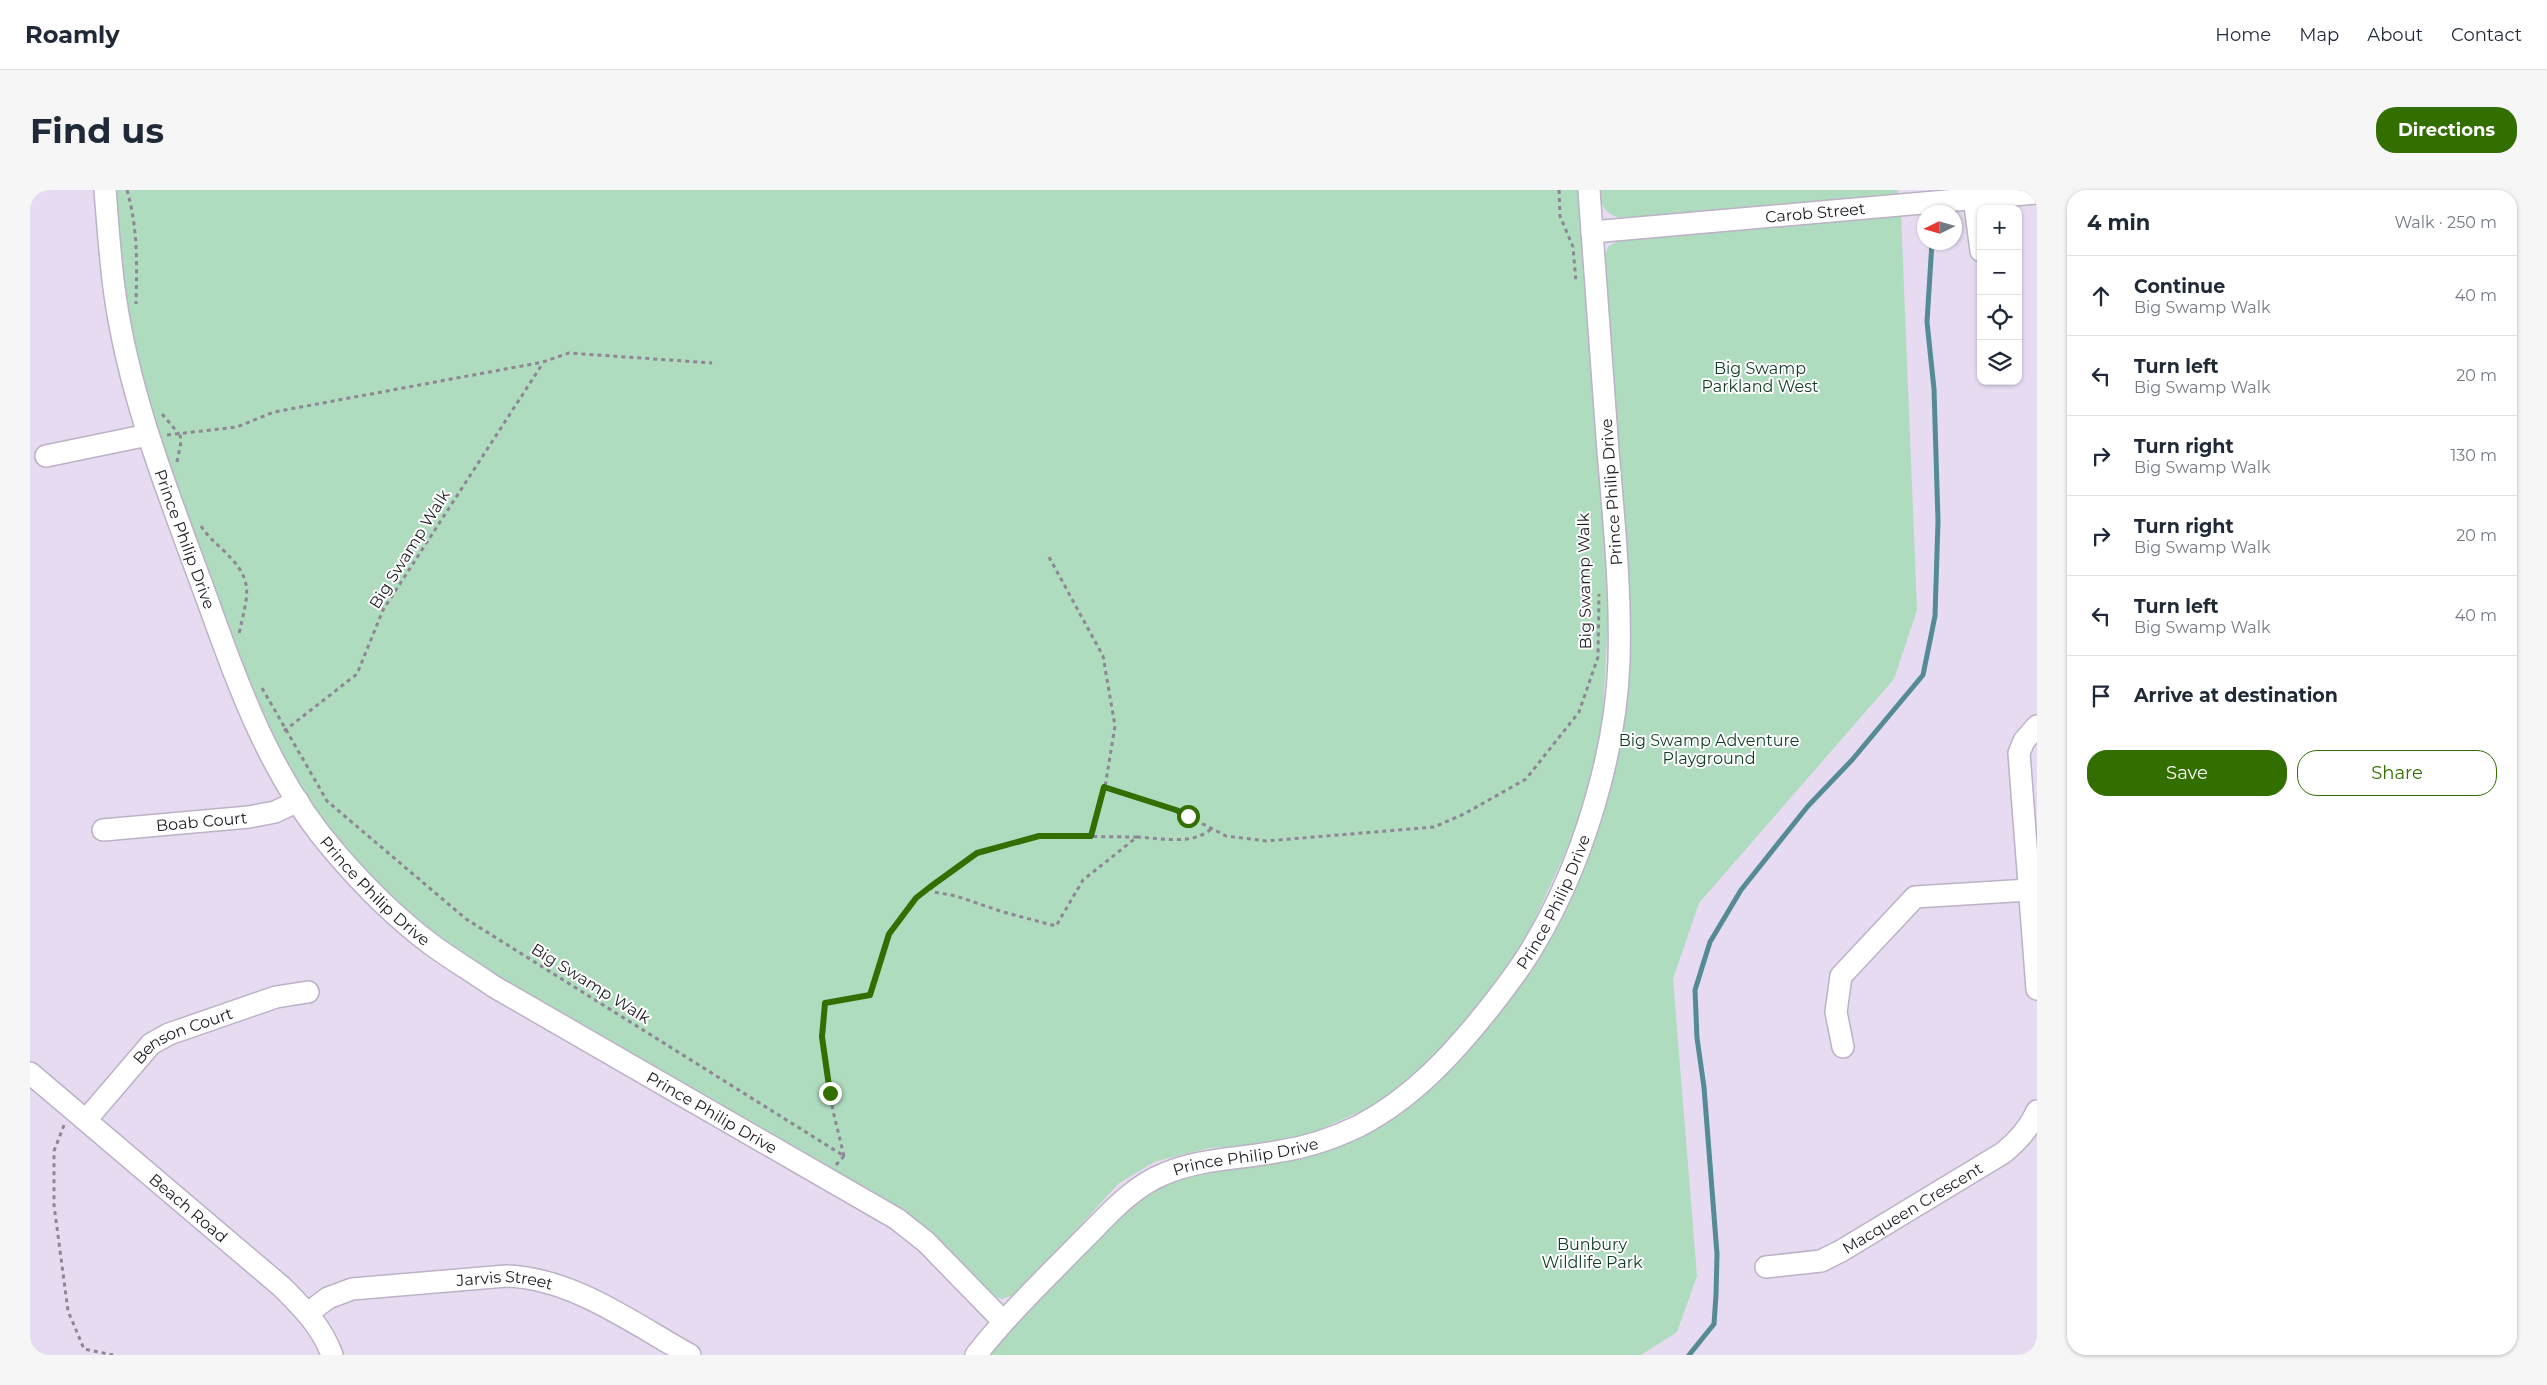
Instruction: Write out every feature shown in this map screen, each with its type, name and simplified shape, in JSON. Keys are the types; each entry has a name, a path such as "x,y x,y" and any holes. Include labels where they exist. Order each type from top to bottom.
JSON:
{"street":[{"name":"Prince Philip Drive","path":"105,190 115,296 130,367 148,435 238,685 262,740 298,801 340,858 384,904 431,944 493,986 897,1219 926,1242 1003,1321"},
{"name":"Prince Philip Drive","path":"976,1355 1003,1321 1127,1196 1163,1174 1210,1161 1278,1152 1312,1145 1375,1118 1435,1070 1466,1037 1534,946 1563,888 1588,825 1606,757 1619,664 1619,621 1614,531 1589,190"},
{"name":"Carob Street","path":"1592,232 1948,195 1974,198 2037,193"},
{"path":"1974,198 1981,250"},
{"path":"46,456 148,435"},
{"path":"2037,726 2024,741 2019,753 2037,989"},
{"name":"Boab Court","path":"103,830 249,817 276,812 298,801"},
{"path":"1842,1047 1836,1012 1841,976 1915,897 2029,890"},
{"name":"Benson Court","path":"82,1117 151,1044 169,1034 276,997 308,992"},
{"name":"Beach Road","path":"30,1073 282,1287 308,1313 326,1337 332,1355"},
{"name":"Macqueen Crescent","path":"1766,1267 1821,1261 1841,1251 2003,1154 2019,1141 2032,1123 2037,1110"},
{"name":"Jarvis Street","path":"308,1313 328,1298 352,1289 523,1276 572,1290 690,1355"}],"path":[{"path":"127,190 132,208 138,256 136,313"},
{"path":"1559,190 1560,216 1573,247 1576,286"},
{"path":"180,434 237,427 274,412 543,362 569,353 712,363"},
{"name":"Big Swamp Walk","path":"543,362 383,610 357,674 286,730 327,801 466,919 844,1156 833,1111 822,1037 825,1003 870,995 889,934 916,898 977,853 1039,836 1191,839 1206,834 1212,828"},
{"path":"159,406 162,415 180,434 181,442 177,463 179,471"},
{"path":"199,523 208,537 243,571 247,593 238,637"},
{"path":"1049,557 1103,656 1115,726 1104,787 1091,836"},
{"name":"Big Swamp Walk","path":"1104,787 1176,810 1226,836 1266,841 1434,827 1464,814 1526,778 1579,712 1598,656 1598,590"},
{"path":"261,687 286,730"},
{"path":"930,887 934,892 956,896 1003,912 1056,926 1083,880 1137,837"},
{"path":"82,1117 67,1118 54,1151 54,1205 68,1311 84,1349 113,1355"}],"green space":[{"path":"113,190 1578,190 1602,503 1608,619 1602,731 1577,827 1525,941 1443,1052 1379,1103 1310,1134 1268,1144 1209,1148 1154,1162 1118,1184 1019,1293 1002,1299 985,1293 916,1221 822,1162 486,971 427,930 380,887 344,848 288,768 258,710 196,542 146,393 131,334 123,284"},
{"path":"1599,190 1898,190 1898,194 1625,220 1614,216 1603,207"},
{"name":"Big Swamp Parkland West","path":"1901,213 1917,610 1894,679 1699,903 1673,979 1697,1276 1677,1332 1641,1355 990,1355 1012,1328 1137,1200 1176,1180 1210,1169 1314,1155 1342,1144 1532,963 1572,899 1610,781 1628,669 1630,633 1604,259 1608,247 1619,240"}],"waterway":[{"path":"1689,1355 1714,1324 1716,1295 1717,1254 1704,1087 1697,1038 1695,990 1710,942 1741,890 1808,806 1852,760 1923,675 1935,616 1938,521 1934,389 1927,322 1932,250"}],"route":[{"path":"830,1093 822,1037 825,1003 870,995 889,934 916,898 930,887 977,853 1039,836 1091,836 1104,787 1176,810 1188,816"}],"park label":[{"name":"Big Swamp Adventure Playground","path":"1709,749"},
{"name":"Bunbury Wildlife Park","path":"1592,1253"}]}
